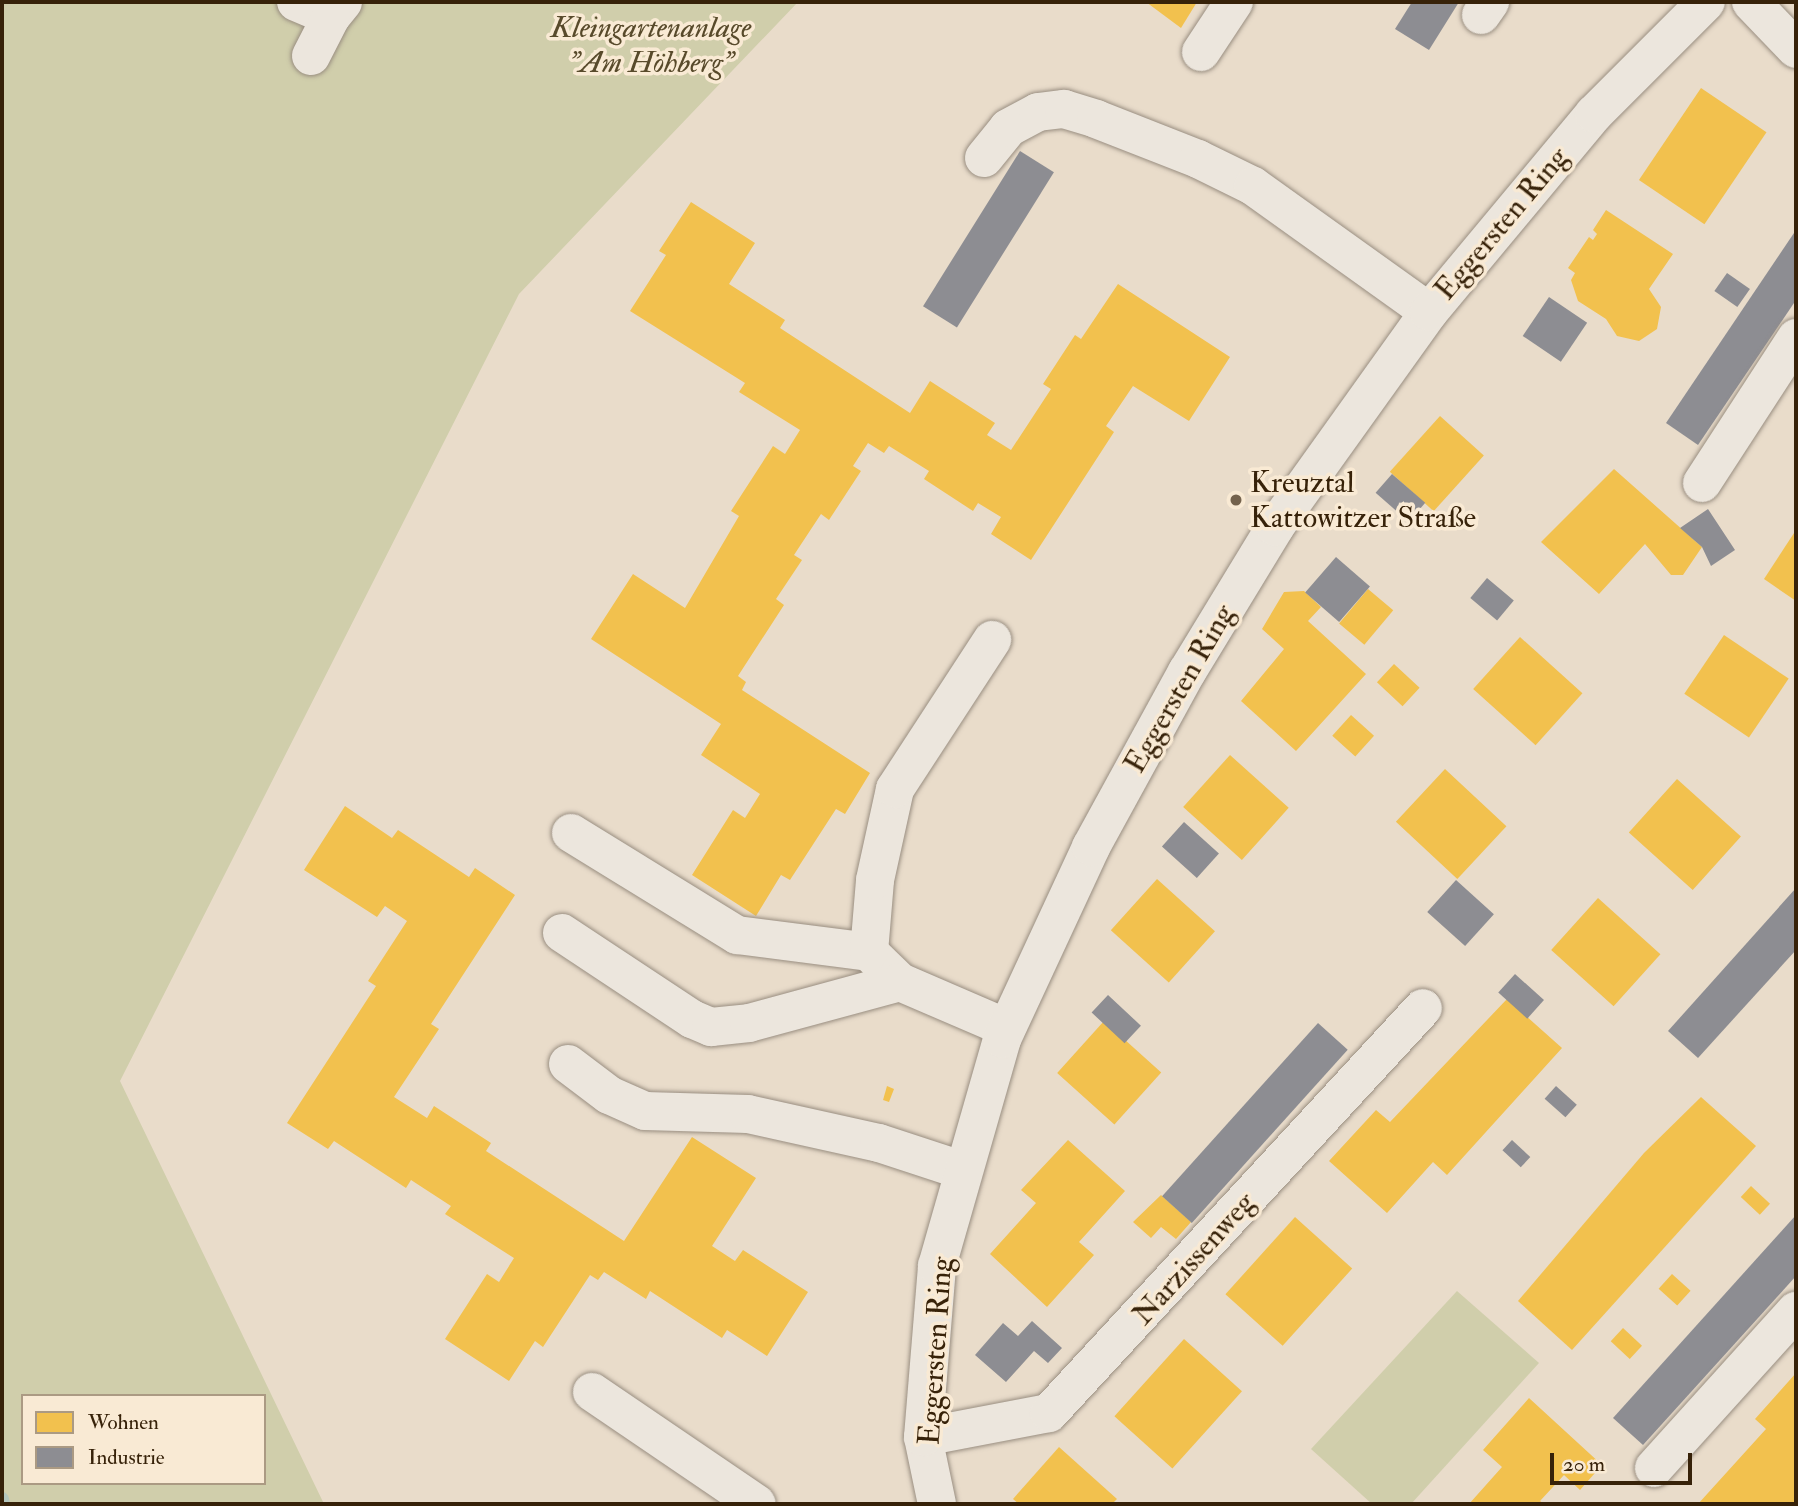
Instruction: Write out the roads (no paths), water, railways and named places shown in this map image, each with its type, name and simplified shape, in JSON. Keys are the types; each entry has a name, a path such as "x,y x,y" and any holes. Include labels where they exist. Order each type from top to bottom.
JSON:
{"street":[{"path":"296,2 337,9 311,56"},
{"path":"1201,52 1234,2"},
{"name":"Eggersten Ring","path":"937,1504 923,1437 937,1266 1007,1028 1091,847 1186,672 1275,527 1429,312 1594,114 1706,2"},
{"path":"1751,2 1796,48"},
{"path":"984,158 1008,128 1038,112 1064,109 1096,119 1198,159 1253,186 1429,312"},
{"path":"1702,483 1796,338"},
{"path":"869,952 875,880 895,789 992,640"},
{"path":"571,833 737,935 869,952 900,982 1007,1028"},
{"path":"562,933 692,1019 712,1027 749,1023 900,982"},
{"name":"Narzissenweg","path":"923,1437 1049,1413 1084,1381 1423,1008"},
{"path":"568,1065 610,1095 645,1111 748,1114 879,1143 964,1171"},
{"path":"1654,1468 1796,1311"},
{"path":"592,1392 757,1504"}],"waterway":[{"path":"2,1499 3,1504"}],"place":[{"name":"Kreuztal Kattowitzer Straße","path":"1236,500"}],"park label":[{"name":"Kleingartenanlage \"Am Höhberg\"","path":"651,45"}]}
